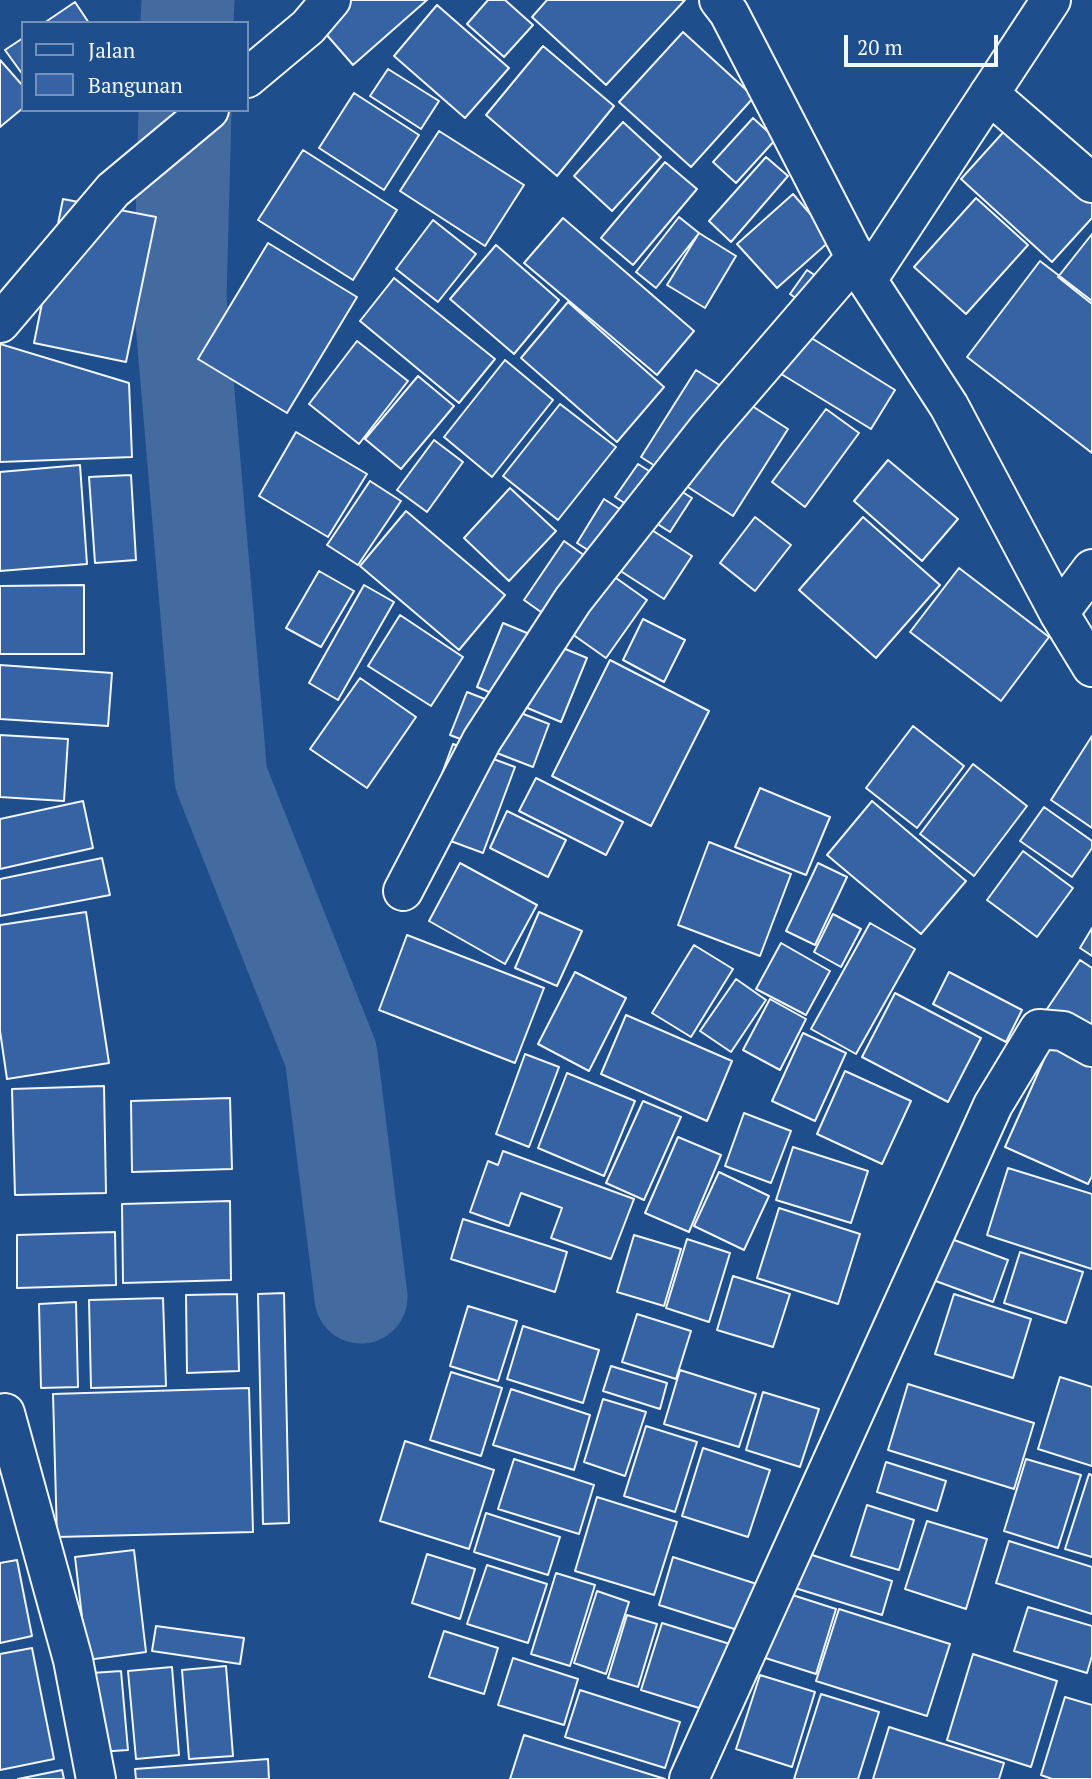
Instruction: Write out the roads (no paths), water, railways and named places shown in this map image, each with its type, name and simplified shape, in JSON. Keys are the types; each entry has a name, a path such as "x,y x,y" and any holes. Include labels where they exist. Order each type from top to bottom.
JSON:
{"main road":[{"path":"719,0 729,13 862,268 949,406 1059,613 1092,667"},
{"path":"403,891 482,740 573,600 707,430 862,268 989,94 1051,0"},
{"path":"248,77 319,13"},
{"path":"989,94 1092,183"},
{"path":"0,323 113,190 207,112"},
{"path":"1059,613 1092,569"},
{"path":"689,1779 993,1105 1039,1029 1063,1031 1092,1047"},
{"path":"2,1406 73,1660 96,1779"}],"waterway":[{"path":"187,21 188,0"},
{"path":"185,112 180,299 221,778 331,1055 361,1297"}]}
